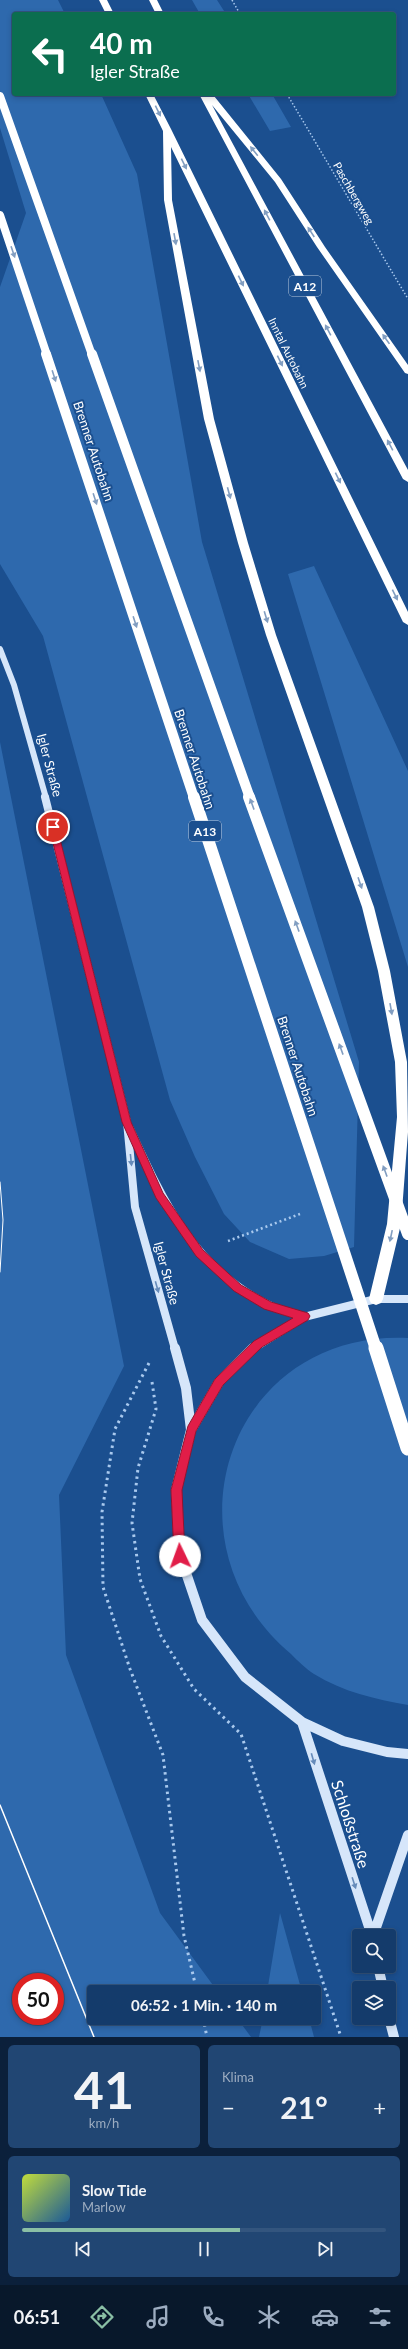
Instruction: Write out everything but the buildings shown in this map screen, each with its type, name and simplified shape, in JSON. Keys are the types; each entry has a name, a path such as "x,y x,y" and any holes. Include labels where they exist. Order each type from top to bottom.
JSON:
{"highway":[{"path":"103,0 109,12"},
{"path":"153,0 159,12"},
{"path":"0,96 234,755 408,1234"},
{"name":"Inntal Autobahn","path":"150,96 408,622"},
{"name":"A12","path":"204,96 408,479"},
{"path":"210,96 278,182 321,248 408,371"},
{"path":"166,129 168,200 209,419 243,543 271,635 368,907 384,971 401,1062 403,1117 394,1224 376,1299"},
{"name":"Brenner Autobahn","path":"0,215 301,1120 408,1448"}],"main road":[{"name":"Igler Straße","path":"0,649 14,684 46,799 127,1122 136,1208 186,1388 191,1430"},
{"name":"Igler Straße","path":"127,1122 160,1195 199,1253 238,1288 268,1305 304,1316"},
{"path":"408,1299 376,1299 304,1316 258,1344 219,1382 191,1430 176,1490 180,1556 202,1620 245,1677 302,1722 343,1741 387,1752 408,1754"},
{"name":"Schloßstraße","path":"302,1722 370,1929"},
{"name":"Schloßstraße","path":"374,1929 408,1835"},
{"path":"391,2025 394,2037"}],"path":[{"path":"232,0 239,12"},
{"name":"Paschbergweg","path":"288,96 408,300"},
{"path":"149,1361 115,1429 102,1512 103,1587 130,1669 163,1755 184,1936 195,1985"},
{"path":"204,2025 207,2037"}],"shaded area":[{"path":"0,0 58,0 64,12 12,12 12,96 102,96 137,174 202,542 359,1062 354,1247 324,1256 289,1259 250,1242 224,1214 195,1157 170,1100 43,636 0,564 0,287 26,213 0,128"},
{"path":"192,0 217,0 225,12 199,12"},
{"path":"249,96 273,96 291,127 270,131"},
{"path":"314,566 408,771 408,967 288,574"},
{"path":"0,742 124,1366 59,1495 66,1655 160,1913 213,1985 87,1985 87,2025 242,2025 251,2037 0,2037"},
{"path":"408,1338 408,1705 371,1697 336,1686 311,1672 291,1654 250,1608 228,1556 222,1503 232,1451 257,1405 296,1368 346,1345"},
{"path":"280,1913 300,1985 268,1985"},
{"path":"262,2025 311,2025 314,2037 259,2037"}],"tram line":[{"path":"0,1182 3,1220 0,1272"},
{"path":"0,1805 94,2037"}],"route":[{"path":"53,827 97,1009 127,1122 160,1195 199,1253 238,1288 268,1305 304,1316 258,1344 219,1382 191,1430 176,1490 180,1556"}]}
